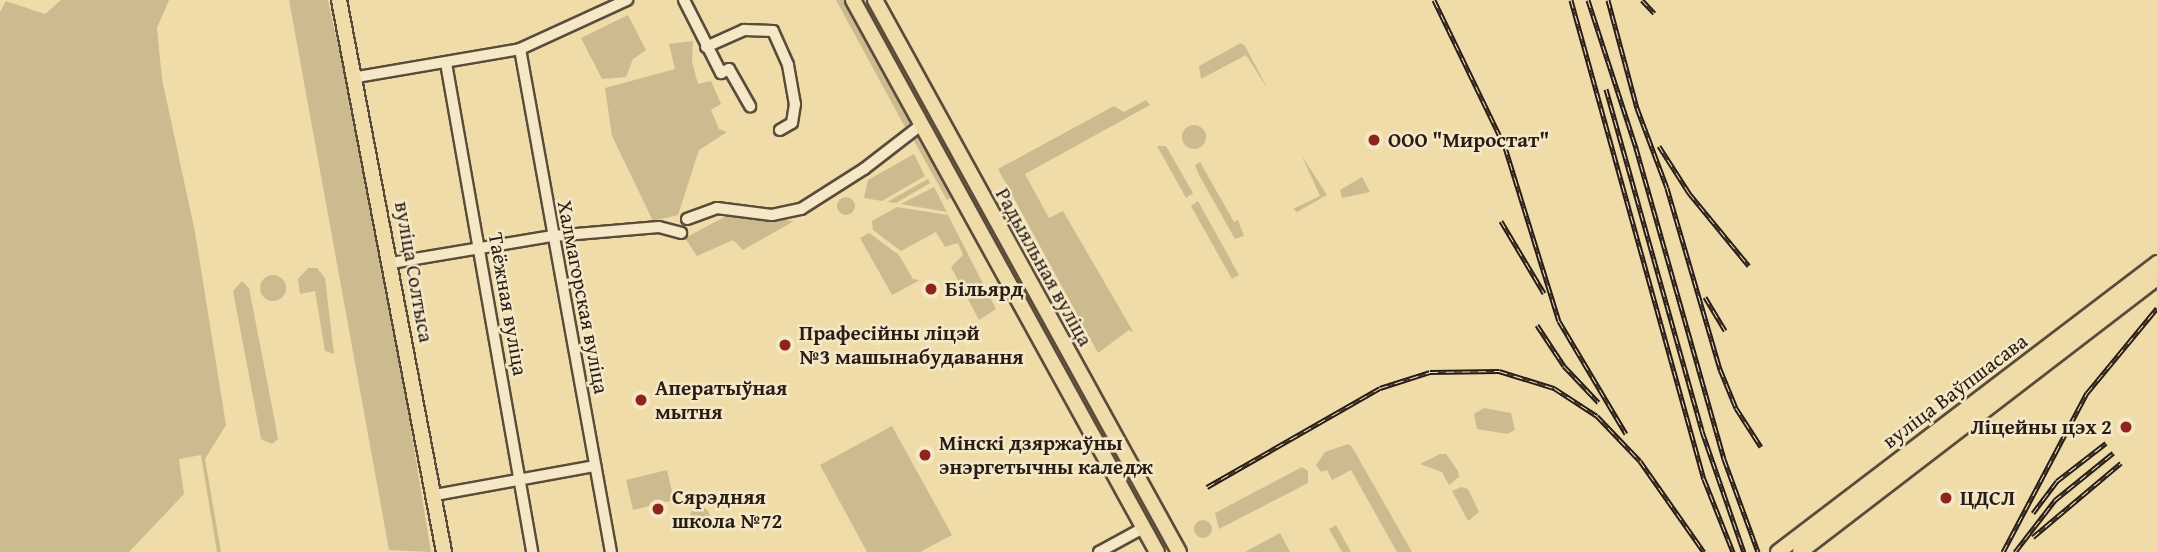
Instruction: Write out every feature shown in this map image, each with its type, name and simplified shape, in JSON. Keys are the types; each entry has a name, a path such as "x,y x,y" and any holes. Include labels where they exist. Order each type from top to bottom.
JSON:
{"main road":[{"name":"вуліца Солтыса","path":"339,0 357,78 444,552"},
{"name":"Радыяльная вуліца","path":"853,0 1157,552"},
{"name":"Радыяльная вуліца","path":"875,0 1179,552"},
{"path":"867,25 884,15"},
{"name":"вуліца Ваўпшасава","path":"1789,550 2157,263"},
{"name":"вуліца Ваўпшасава","path":"1789,550 2157,278"}],"street":[{"path":"357,78 520,49 627,0"},
{"path":"684,0 721,73 729,69 750,106"},
{"path":"706,47 757,27 766,27 779,37 795,104 792,123 780,130"},
{"name":"Халмагорская вуліца","path":"520,49 611,552"},
{"name":"Таёжная вуліца","path":"446,63 532,552"},
{"path":"687,219 717,208 772,215 801,209 864,169 921,125"},
{"path":"391,263 553,236 659,227 681,233"},
{"path":"435,495 595,466"},
{"path":"1099,552 1143,528"}],"shaded area":[{"path":"61,0 169,0 157,28 162,79 195,232 226,425 205,459 221,552 217,552 201,455 179,459 184,494 129,552 0,552 0,12 6,1 45,14"},
{"path":"289,0 328,0 379,234 431,552 389,550"},
{"path":"836,0 847,0 914,123 906,129"},
{"path":"628,15 646,50 633,59 626,77 602,79 581,38"},
{"path":"693,41 692,62 698,84 711,81 721,104 711,110 719,129 727,132 699,150 678,215 653,221 612,136 605,88 675,69 669,44"},
{"path":"1241,43 1269,91 1246,55 1201,79 1199,66"},
{"path":"1146,100 1150,105 1025,174 1049,218 1063,211 1134,333 1129,330 1098,353 998,169 1114,106 1124,112"},
{"path":"1189,125 1199,125 1206,132 1206,142 1199,149 1189,149 1182,142 1182,132"},
{"path":"913,132 922,135 955,196 947,200 910,134"},
{"path":"1157,146 1166,146 1193,193 1186,198"},
{"path":"914,154 925,176 882,201 864,198 868,180"},
{"path":"1302,156 1327,195 1297,212 1293,209 1320,196"},
{"path":"1200,162 1234,222 1238,220 1244,236 1235,239 1199,175 1195,165"},
{"path":"1362,177 1370,192 1342,198 1340,190"},
{"path":"928,179 930,183 896,203 887,202"},
{"path":"934,187 947,212 901,204"},
{"path":"976,193 1124,464 1118,468 970,196"},
{"path":"846,197 852,200 855,206 852,212 846,215 840,212 837,206 840,200"},
{"path":"1198,201 1239,275 1232,279 1191,206"},
{"path":"897,207 948,215 996,309 979,320 951,267 963,255 958,243 945,247 936,232 901,251 873,230 872,221"},
{"path":"730,214 794,221 743,250 733,240 697,256 685,238"},
{"path":"869,233 899,255 913,279 920,280 892,295 860,238"},
{"path":"308,268 317,268 325,278 334,354 325,351 315,291 300,294 298,279"},
{"path":"273,275 282,279 286,288 282,297 273,301 264,297 260,288 264,279"},
{"path":"242,281 249,288 275,422 278,439 272,444 261,439 233,291"},
{"path":"1484,408 1511,413 1515,430 1507,434 1477,429 1474,414"},
{"path":"892,426 952,535 920,552 867,552 820,465"},
{"path":"1348,444 1412,552 1397,552 1351,470 1332,480 1327,470 1321,472 1316,465 1325,452"},
{"path":"1440,454 1446,454 1458,471 1459,477 1449,485 1442,472 1420,464"},
{"path":"1302,467 1308,471 1308,483 1219,529 1215,513"},
{"path":"667,470 674,500 633,510 626,480"},
{"path":"1461,487 1468,489 1479,512 1468,521 1452,491"},
{"path":"700,507 707,510 710,517 707,524 700,527 693,524 690,517 693,510"},
{"path":"1203,520 1209,523 1212,529 1209,535 1203,538 1197,535 1194,529 1197,523"},
{"path":"1336,525 1351,552 1342,552 1329,529"},
{"path":"1280,533 1290,552 1245,552"}],"railway":[{"path":"1434,0 1505,147 1559,321 1626,434"},
{"path":"1571,0 1704,479 1733,552"},
{"path":"1588,0 1636,148 1724,459 1758,552"},
{"path":"1608,0 1637,108 1667,188 1720,369 1736,408 1761,447"},
{"path":"1642,0 1654,13"},
{"path":"1606,89 1702,431 1744,552"},
{"path":"1659,146 1689,193 1749,266"},
{"path":"1501,221 1544,293"},
{"path":"1705,297 1725,330"},
{"path":"2003,552 2087,393 2157,308"},
{"path":"1537,325 1564,366 1598,402"},
{"path":"1207,487 1380,388 1430,372 1499,371 1554,388 1597,416 1640,461 1704,552"},
{"path":"2033,513 2057,481 2106,443"},
{"path":"2015,552 2055,500 2113,453"},
{"path":"2033,537 2121,463"}],"place":[{"name":"ООО \"Миростат\"","path":"1374,140"},
{"name":"Більярд","path":"931,289"},
{"name":"Прафесійны ліцэй №3 машынабудавання","path":"785,345"},
{"name":"Аператыўная мытня","path":"641,400"},
{"name":"Ліцейны цэх 2","path":"2126,427"},
{"name":"Мінскі дзяржаўны энэргетычны каледж","path":"925,455"},
{"name":"ЦДСЛ","path":"1946,498"},
{"name":"Сярэдняя школа №72","path":"658,509"}]}
